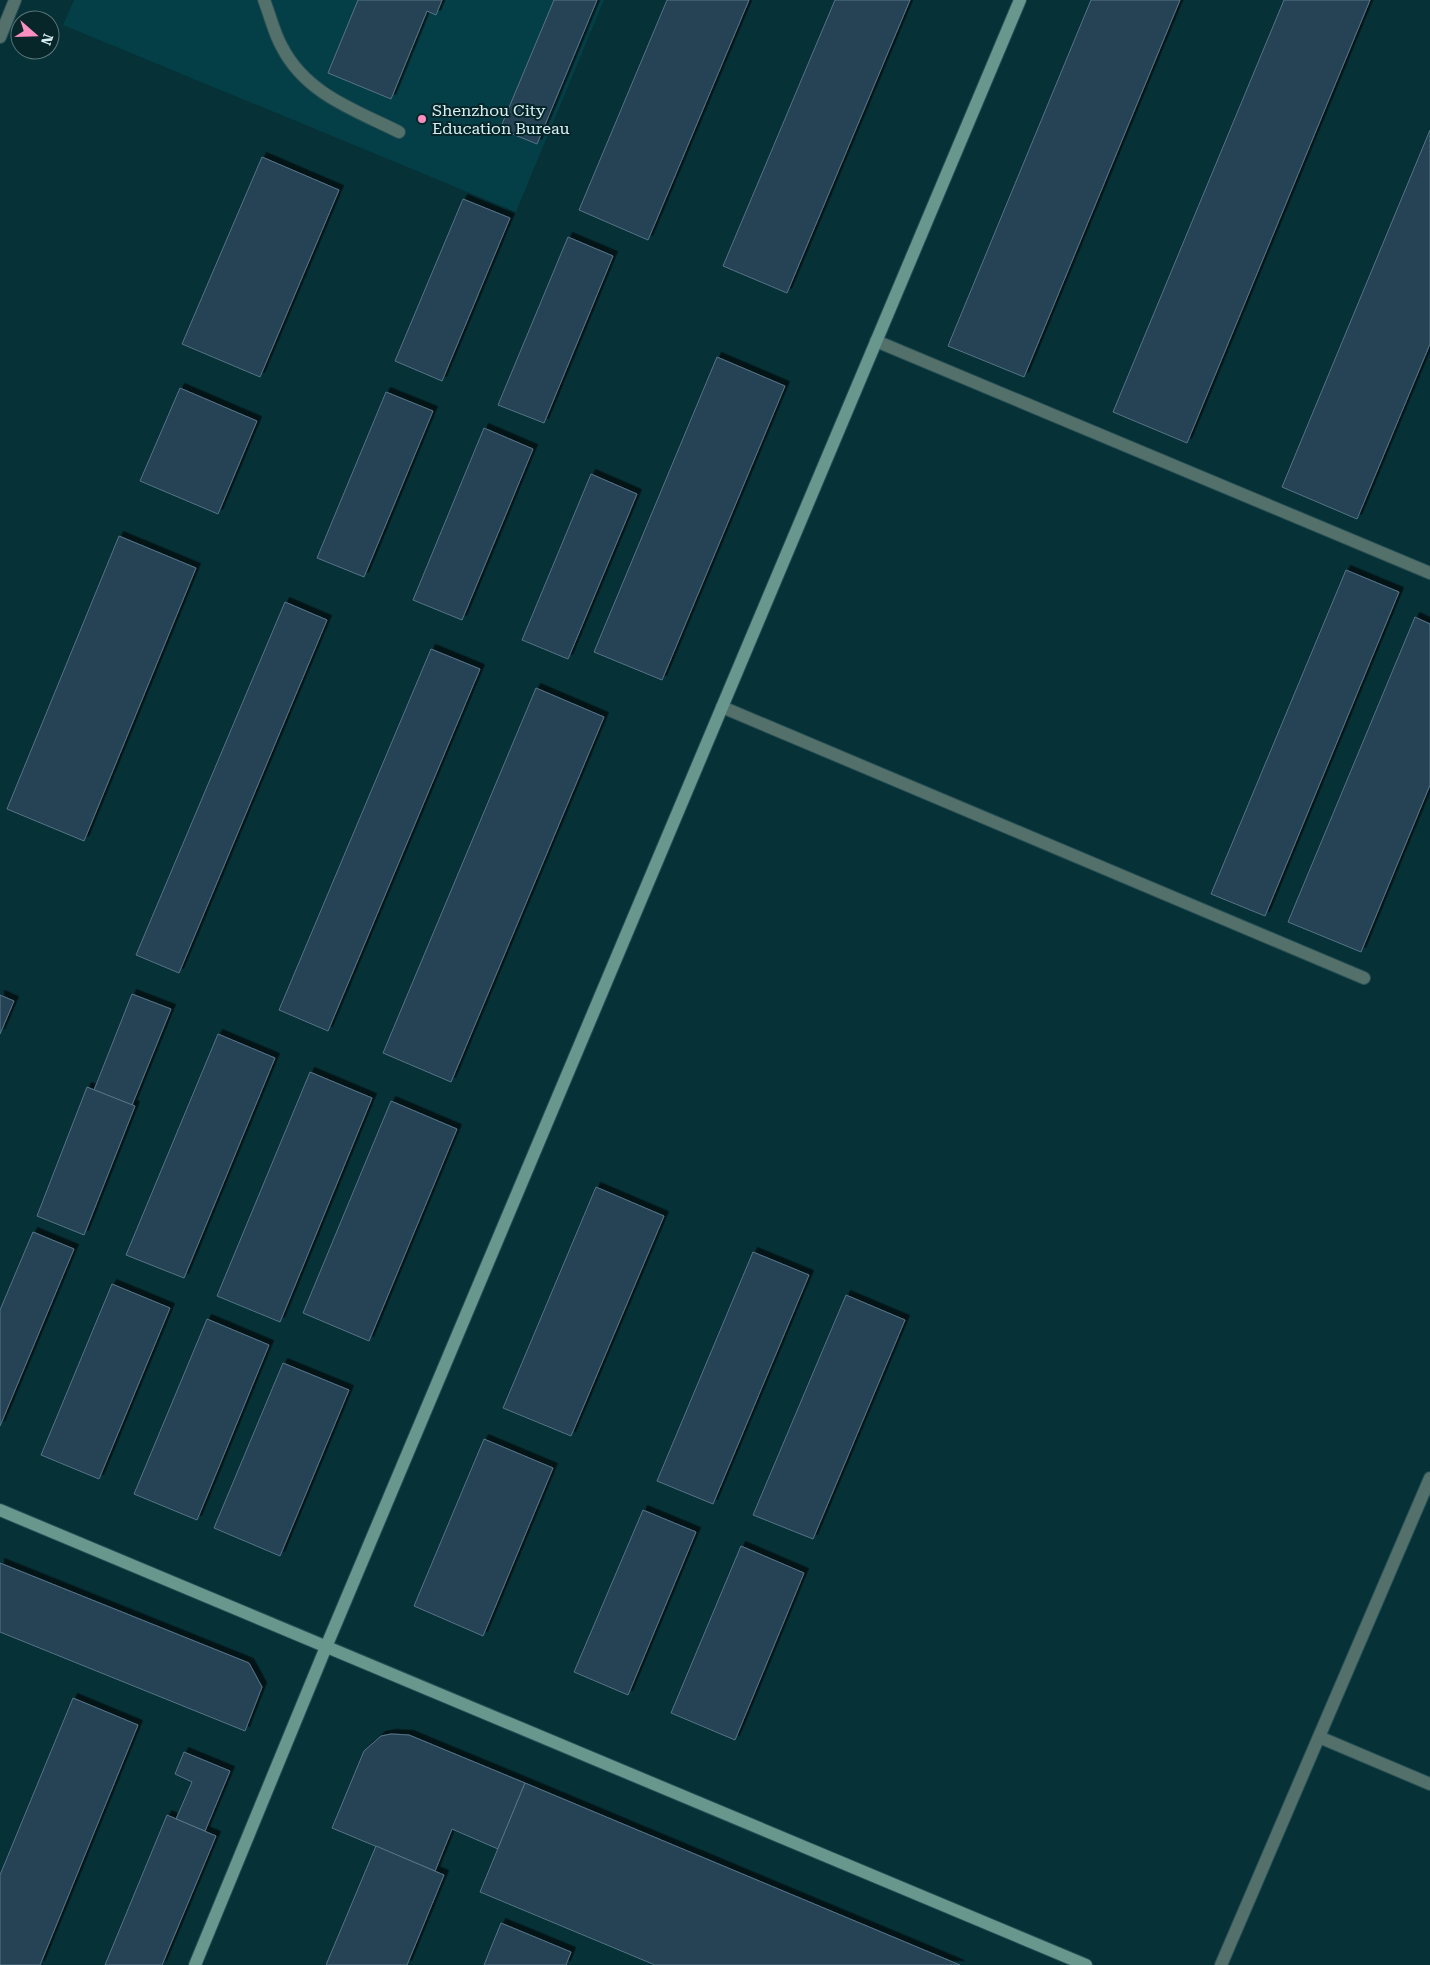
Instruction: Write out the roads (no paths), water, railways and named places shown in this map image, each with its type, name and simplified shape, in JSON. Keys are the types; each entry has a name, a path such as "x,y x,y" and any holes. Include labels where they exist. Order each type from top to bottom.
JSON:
{"street":[{"path":"0,37 15,0"},
{"path":"264,0 282,48 304,79 322,94 399,132"},
{"path":"195,1965 326,1647 1020,0"},
{"path":"876,341 1430,573"},
{"path":"722,707 1364,978"},
{"path":"1221,1965 1319,1737 1426,1497 1430,1478"},
{"path":"0,1510 1086,1965"},
{"path":"1319,1737 1430,1784"}],"place":[{"name":"Shenzhou City Education Bureau","path":"422,119"}]}
